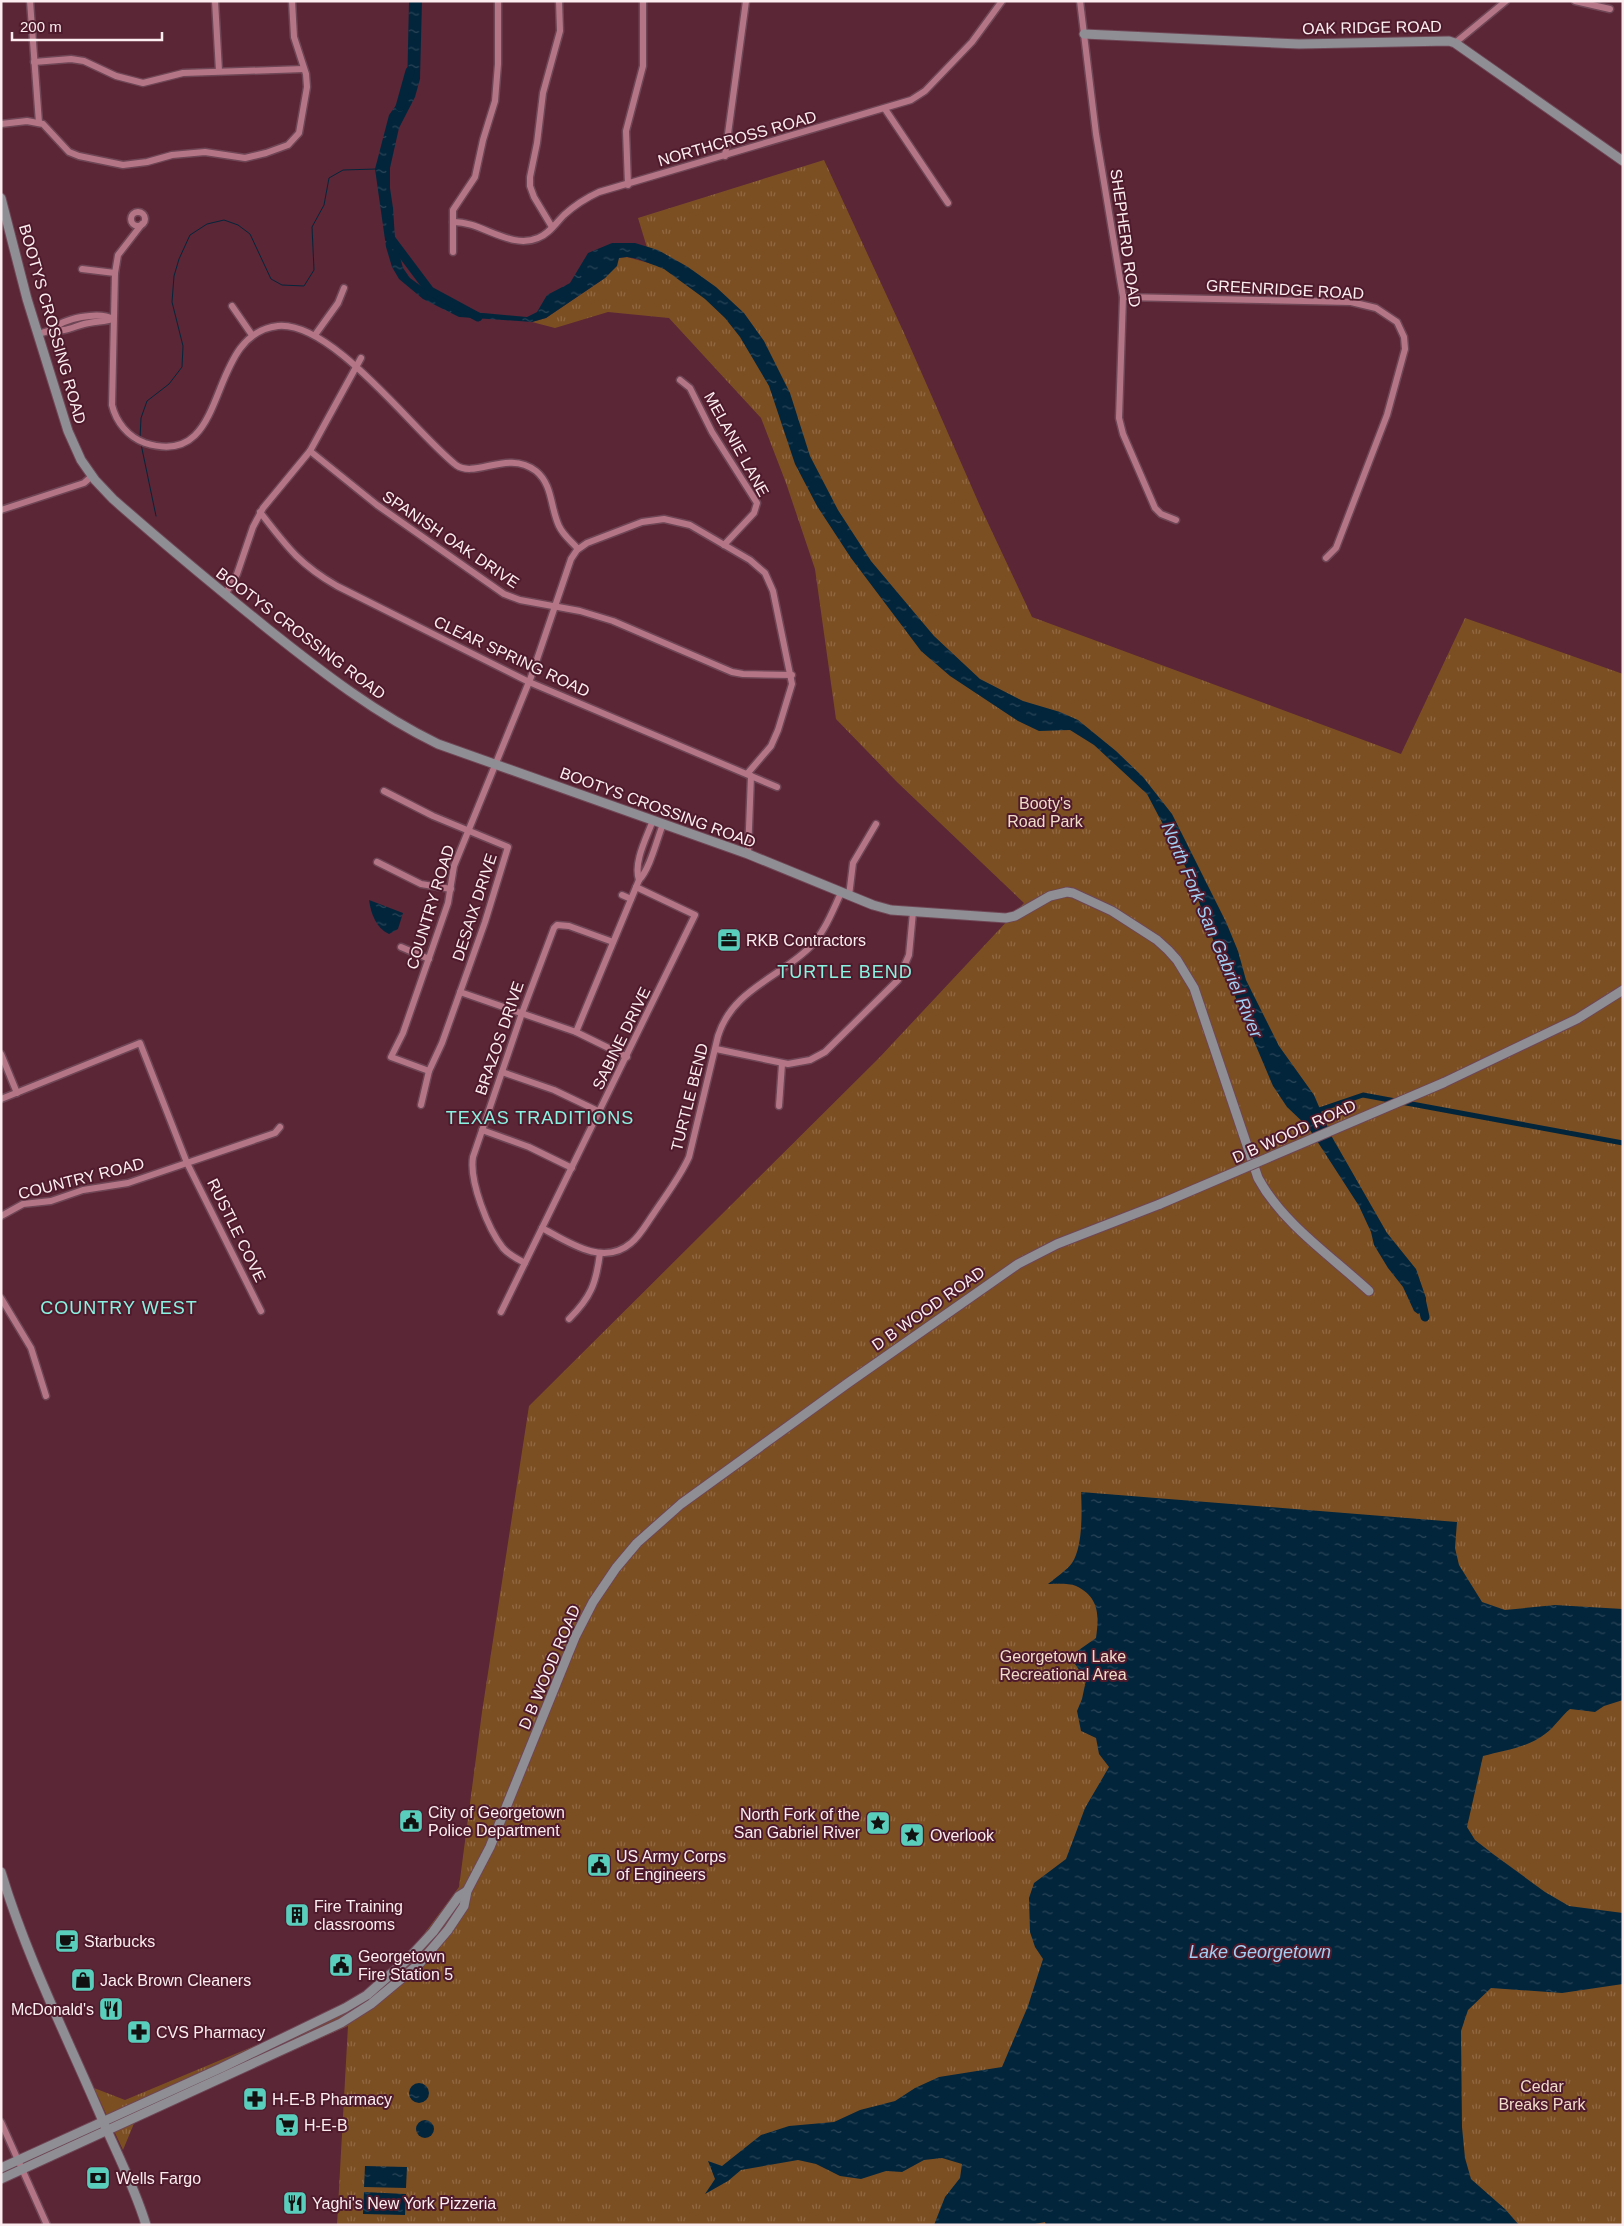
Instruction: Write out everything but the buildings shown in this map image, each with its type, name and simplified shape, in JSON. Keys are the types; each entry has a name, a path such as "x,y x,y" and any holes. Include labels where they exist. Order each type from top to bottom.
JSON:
{"main road":[{"name":"OAK RIDGE ROAD","path":"1084,34 1299,44 1438,40 1455,42 1623,161"},
{"name":"BOOTYS CROSSING ROAD","path":"1,198 38,334 68,431 81,460 92,476 113,499 225,595 348,691 379,711 438,744 748,854 886,909 1006,918 1016,916 1034,903 1050,896 1073,893 1112,911 1162,944 1177,960 1194,988 1258,1178 1265,1190 1286,1217 1369,1291"},
{"name":"D B WOOD ROAD","path":"1,2168 103,2121 341,2023 371,2004 407,1975 448,1930 464,1906 466,1891 490,1847 575,1637 593,1602 616,1568 637,1543 681,1504 855,1378 1018,1264 1057,1244 1160,1204 1443,1083 1578,1019 1623,990"},
{"path":"1,1872 49,2002 136,2194 146,2225"},
{"name":"D B WOOD ROAD","path":"1,2179 108,2131 222,2073 367,1995 423,1944 459,1896 466,1891"},
{"path":"423,1944 431,1950"},
{"path":"367,1995 371,2004"}],"street":[{"path":"30,1 39,123"},
{"path":"215,1 219,71"},
{"path":"1,124 27,121 39,123 48,128 70,152 79,156 123,166 190,153 223,153 239,158 253,156 288,145 297,136 306,101 307,80 294,37 292,1"},
{"path":"452,252 453,210 475,177 483,140 495,101 498,64 498,1"},
{"path":"552,227 534,197 530,186 530,177 537,143 543,93 560,31 559,1"},
{"path":"628,185 626,131 643,66 643,1"},
{"path":"725,156 746,1"},
{"name":"NORTHCROSS ROAD","path":"453,222 472,225 514,240 538,238 577,204 590,196 911,100 925,91 980,33 1002,1"},
{"name":"SHEPHERD ROAD","path":"1080,1 1096,134 1124,297 1119,410 1121,426 1155,508 1161,514 1176,520"},
{"path":"1455,42 1506,1"},
{"path":"1575,1 1610,9"},
{"path":"34,62 71,59 84,62 116,76 142,82 183,73 304,70"},
{"path":"885,109 948,203"},
{"path":"142,224 118,255 115,273 113,319 112,405 117,420 133,437 150,444 165,446 180,443 196,435 210,416 233,358 252,335 268,328 297,327 315,335 356,366 403,411 418,430 458,466 468,469 514,462 524,464 536,471 548,488 559,526 565,536 578,549 586,543 642,522 664,519 690,525 756,564 769,580 773,591 792,676 791,691 775,738 749,775 748,854"},
{"path":"82,269 115,273"},
{"path":"315,335 338,303 344,288"},
{"name":"GREENRIDGE ROAD","path":"1124,297 1352,302 1376,308 1397,322 1404,336 1405,349 1386,415 1336,548 1326,558"},
{"path":"232,306 252,335"},
{"path":"38,334 52,330 57,324 92,315 105,315 113,319"},
{"path":"225,595 237,572 260,512 310,451 361,358"},
{"name":"MELANIE LANE","path":"680,380 690,388 712,432 757,503 754,513 724,545"},
{"name":"SPANISH OAK DRIVE","path":"310,451 377,506 496,590 515,599 613,621 732,672 792,676"},
{"path":"1,510 84,483 92,476"},
{"name":"CLEAR SPRING ROAD","path":"260,512 292,554 322,578 529,682 777,786"},
{"name":"COUNTRY ROAD","path":"429,1071 392,1057 403,1033 448,903 454,866 529,682 571,559 578,549"},
{"name":"DESAIX DRIVE","path":"384,791 433,816 508,847 460,992 442,1043 429,1071 421,1105"},
{"path":"639,880 637,874 639,862 653,820"},
{"path":"576,1032 636,887 645,870 662,824"},
{"name":"TURTLE BEND","path":"542,1228 581,1248 600,1253 621,1250 633,1241 686,1165 692,1149 720,1028 734,1005 751,989 802,954 815,942 845,894 853,863 876,824"},
{"path":"377,862 421,884 450,888"},
{"name":"SABINE DRIVE","path":"501,1312 696,916 636,887"},
{"path":"622,895 631,899"},
{"path":"716,1049 782,1064 805,1061 825,1052 898,980 904,970 908,955 913,912"},
{"name":"BRAZOS DRIVE","path":"525,1263 507,1252 498,1241 474,1182 472,1167 482,1130 550,934 557,925 569,926 613,942"},
{"path":"401,947 429,959"},
{"path":"460,992 576,1032 627,1058"},
{"name":"RUSTLE COVE","path":"17,1093 140,1044 187,1163 261,1310"},
{"path":"1,1054 17,1093 1,1099"},
{"path":"779,1106 782,1064"},
{"path":"502,1072 554,1090 600,1112"},
{"name":"COUNTRY ROAD","path":"1,1216 23,1204 51,1202 83,1190 128,1183 274,1134 280,1127"},
{"path":"482,1130 529,1146 572,1168"},
{"path":"569,1319 592,1291 600,1253"},
{"path":"1,1298 31,1348 46,1396"},
{"path":"1,2122 47,2225"}],"green space":[{"name":"Georgetown Lake Recreational Area","path":"824,160 1032,617 1401,754 1465,618 1623,674 1623,2225 337,2225 348,2026 135,2121 123,2150 94,2088 125,2100 290,2031 346,2004 372,1986 409,1954 459,1887 482,1712 529,1406 879,1058 1024,903 897,782 836,719 815,569 786,483 761,418 669,318 608,312 555,328 532,322 546,318 605,278 619,258 627,257 652,264 638,218"}],"water":[{"path":"409,1 422,1 420,79 415,97 399,128 390,168 390,188 395,238 403,268 410,278 440,300 462,311 527,317 537,312 547,295 570,283 588,253 612,243 635,243 658,250 688,267 716,287 744,313 764,341 790,393 810,456 838,510 871,561 934,636 980,679 1023,701 1060,712 1078,720 1116,751 1143,777 1172,814 1226,922 1238,951 1246,980 1279,1046 1314,1095 1332,1137 1387,1233 1416,1269 1426,1298 1426,1309 1418,1314 1414,1311 1403,1287 1388,1268 1374,1245 1371,1232 1359,1206 1308,1127 1287,1107 1273,1086 1229,982 1187,870 1147,794 1094,745 1070,730 1039,731 1018,721 950,676 921,651 851,558 817,506 795,464 769,386 740,337 725,318 705,299 664,269 627,257 619,258 617,266 605,278 546,318 532,322 459,317 423,299 399,279 392,267 386,247 375,169 389,115 407,90"},
{"path":"369,900 403,913 398,929 389,934 377,924"},
{"name":"Lake Georgetown","path":"1081,1492 1457,1522 1455,1548 1459,1565 1482,1602 1505,1610 1555,1605 1623,1609 1623,1700 1604,1706 1595,1712 1570,1709 1549,1731 1531,1743 1483,1756 1467,1827 1475,1840 1493,1854 1545,1892 1569,1906 1623,1913 1623,1984 1562,1993 1491,1988 1468,2010 1461,2031 1462,2127 1465,2158 1471,2179 1505,2209 1519,2225 1046,2225 1045,2222 1030,2225 934,2225 945,2197 960,2178 962,2164 942,2158 924,2160 902,2172 886,2171 861,2179 840,2176 816,2164 798,2160 741,2170 728,2181 705,2194 715,2179 708,2161 722,2166 761,2135 789,2126 834,2122 860,2110 895,2101 915,2088 939,2077 1002,2067 1028,2006 1043,1959 1035,1947 1030,1932 1029,1898 1034,1883 1066,1859 1085,1808 1109,1767 1099,1754 1096,1738 1081,1731 1077,1711 1086,1680 1075,1664 1066,1659 1096,1638 1098,1623 1094,1602 1090,1596 1076,1586 1048,1584 1070,1566 1076,1556 1081,1528"},
{"path":"415,2083 423,2083 429,2089 429,2097 423,2103 415,2103 409,2097 409,2089"},
{"path":"425,2120 431,2123 434,2129 431,2135 425,2138 419,2135 416,2129 419,2123"},
{"path":"365,2166 407,2167 406,2188 364,2187"},
{"path":"364,2192 406,2194 405,2215 363,2214"}],"waterway":[{"name":"North Fork San Gabriel River","path":"400,107 410,71"},
{"path":"140,438 141,418 147,401 169,384 182,367 183,346 172,302 174,276 179,259 190,235 207,224 224,220 238,225 250,234 271,279 282,285 304,286 314,270 312,227 324,205 329,178 343,170 376,169"},
{"name":"North Fork San Gabriel River","path":"391,239 430,291 478,317"},
{"path":"141,444 156,516"},
{"path":"1316,1111 1363,1095 1623,1143"},
{"name":"North Fork San Gabriel River","path":"1421,1299 1425,1317"}],"place":[{"name":"RKB Contractors","path":"729,940"},
{"name":"City of Georgetown Police Department","path":"411,1821"},
{"name":"North Fork of the San Gabriel River","path":"878,1823"},
{"name":"Overlook","path":"912,1835"},
{"name":"US Army Corps of Engineers","path":"599,1865"},
{"name":"Fire Training classrooms","path":"297,1915"},
{"name":"Starbucks","path":"67,1941"},
{"name":"Georgetown Fire Station 5","path":"341,1965"},
{"name":"Jack Brown Cleaners","path":"83,1980"},
{"name":"McDonald's","path":"111,2009"},
{"name":"CVS Pharmacy","path":"139,2032"},
{"name":"H-E-B Pharmacy","path":"255,2099"},
{"name":"H-E-B","path":"287,2125"},
{"name":"Wells Fargo","path":"98,2178"},
{"name":"Yaghi's New York Pizzeria","path":"295,2203"}],"district":[{"name":"TURTLE BEND","path":"845,972"},
{"name":"TEXAS TRADITIONS","path":"540,1118"},
{"name":"COUNTRY WEST","path":"119,1308"}],"park label":[{"name":"Booty's Road Park","path":"1045,812"},
{"name":"Cedar Breaks Park","path":"1542,2095"}]}
